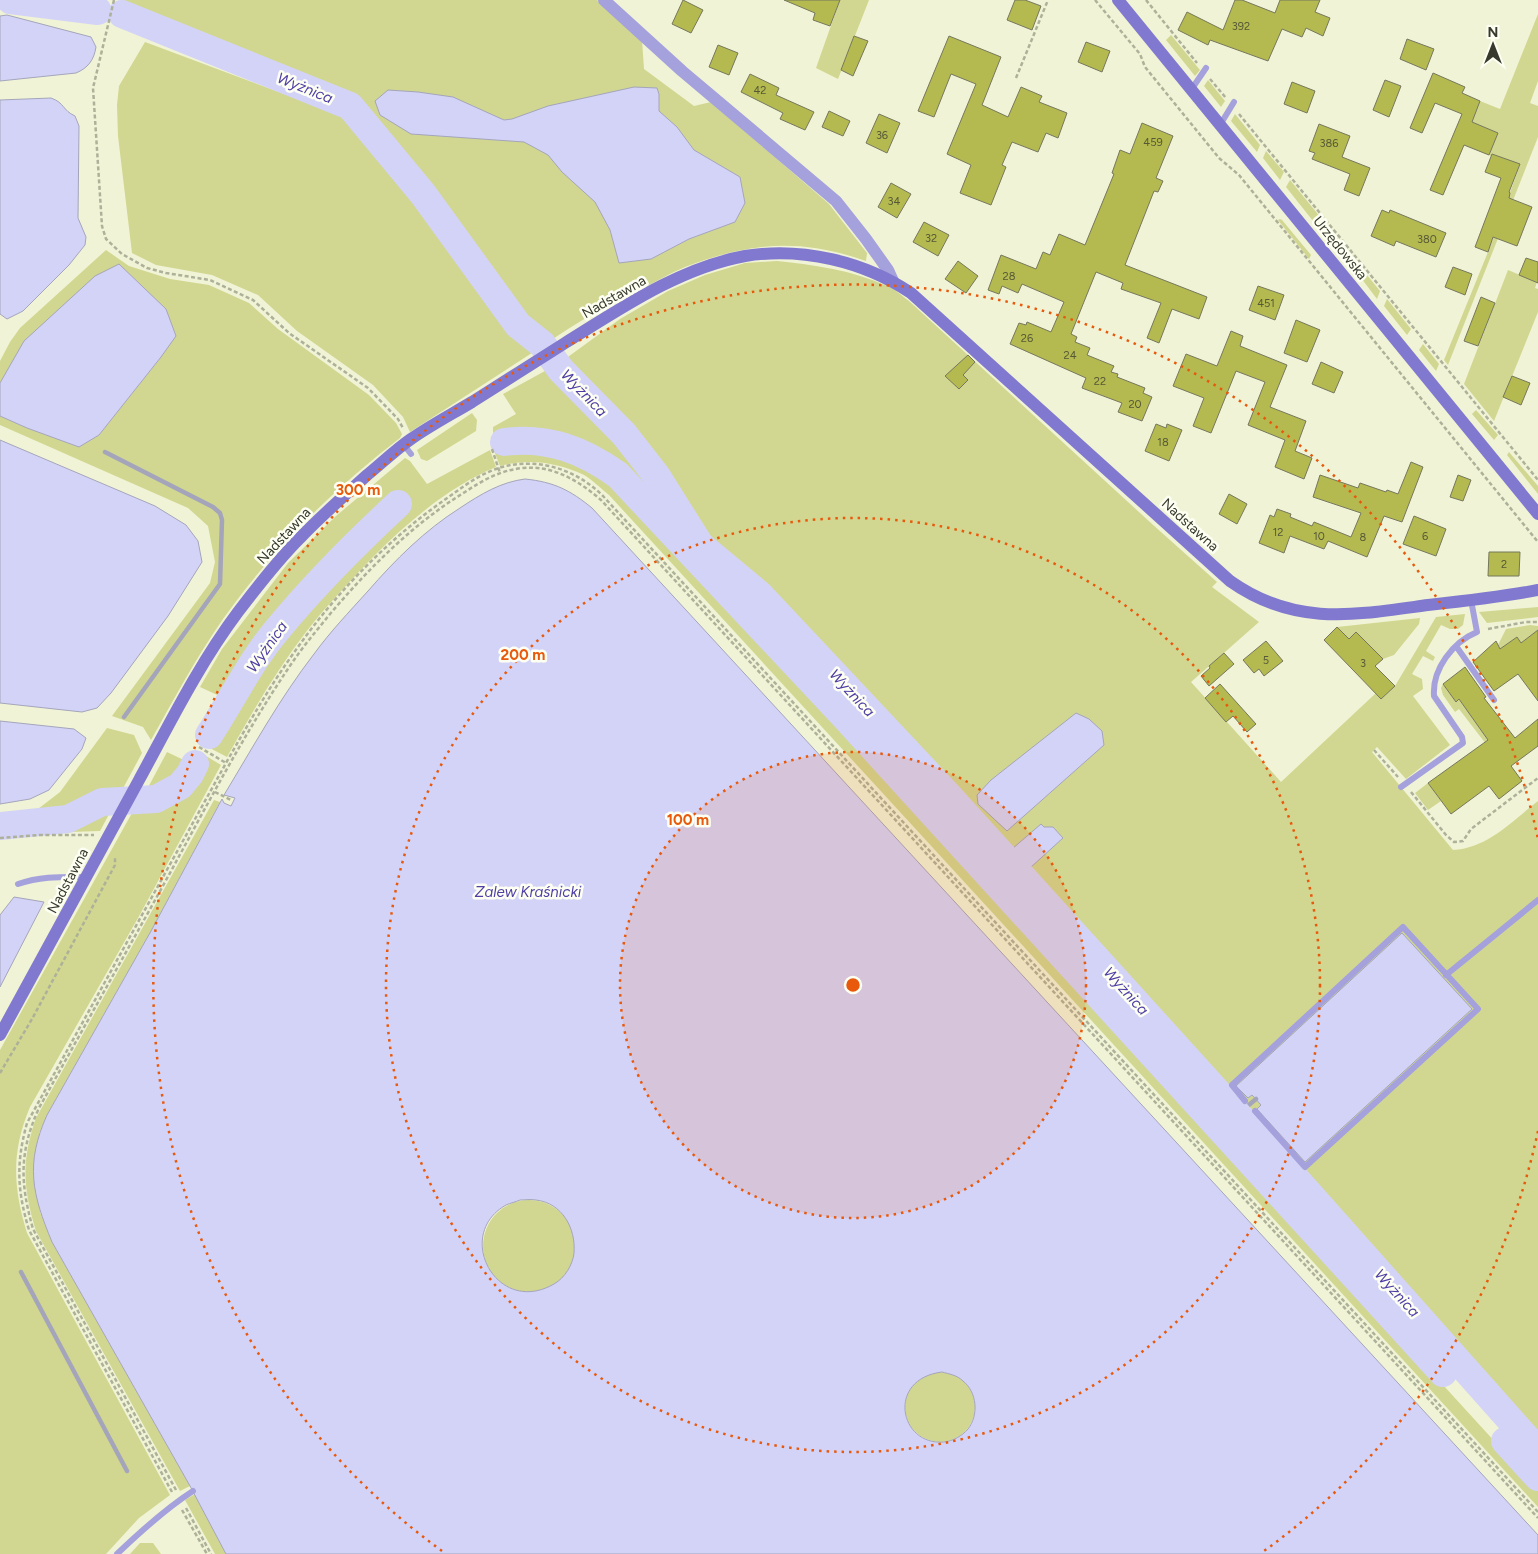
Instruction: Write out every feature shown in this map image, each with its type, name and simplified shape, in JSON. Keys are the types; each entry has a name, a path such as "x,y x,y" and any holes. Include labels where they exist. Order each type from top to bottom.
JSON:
{"street":[{"name":"Nadstawna","path":"604,0 682,71 836,201 872,247 888,270 893,281"},
{"name":"Urzędowska","path":"1118,0 1538,514"},
{"name":"Nadstawna","path":"0,1035 215,645 266,577 299,539 330,509 408,446 478,403 542,358 588,329 667,284 706,267 743,257 776,253 806,255 848,264 893,281 911,293 1230,581 1246,592 1276,606 1293,611 1330,615 1397,609 1538,590"}],"lane":[{"path":"1191,90 1205,69"},
{"path":"1220,125 1233,104"},
{"path":"1403,786 1463,743 1462,737 1434,696 1434,680 1446,658 1456,646 1466,636 1477,632 1471,600"},
{"path":"1456,646 1494,700"},
{"path":"18,884 32,879 54,876 87,878"},
{"path":"1446,975 1538,900"},
{"path":"1245,1100 1232,1085 1403,927 1478,1009 1305,1167 1255,1111"},
{"path":"117,1554 145,1527 179,1499 193,1491"}],"path":[{"path":"114,0 92,88 102,226 106,240 122,254 147,268 210,280 253,300 289,333 368,388 398,419 408,446"},
{"path":"1016,78 1048,0"},
{"path":"1095,0 1140,54 1145,67 1219,158 1239,175 1538,542"},
{"path":"1146,0 1205,69 1538,480"},
{"path":"492,449 500,473"},
{"path":"211,1554 29,1230 19,1190 18,1170 21,1144 32,1114 226,763 294,652 348,586 378,554 413,523 466,485 488,472 522,464 539,464 572,474 594,488 1538,1512"},
{"path":"207,1554 37,1238 24,1193 23,1165 26,1142 39,1108 215,792 267,701 295,659 370,568 413,529 438,509 481,481 500,473 524,468 553,472 578,482 600,500 1538,1518"},
{"path":"1477,632 1526,622 1538,622"},
{"path":"199,747 230,766"},
{"path":"1374,750 1446,835 1452,841 1458,843 1463,842 1472,829 1538,778"},
{"path":"215,792 231,800"},
{"path":"0,838 40,835 91,835 108,838"},
{"path":"0,1073 32,1019 115,865 114,852"}],"green space":[{"path":"121,0 597,0 642,40 644,69 694,106 711,102 829,204 867,253 866,261 819,249 797,246 753,248 731,252 674,272 592,314 546,344 521,325 353,105 125,11"},
{"path":"840,0 869,0 838,79 816,68"},
{"path":"1538,14 1538,81 1530,103 1538,106 1538,137 1448,365 1444,360 1488,252 1520,165 1493,154 1489,155 1498,133 1472,122 1480,101 1500,109"},
{"path":"1171,35 1200,70 1195,76 1166,40"},
{"path":"145,42 292,97 295,88 347,111 420,203 512,328 538,349 410,432 403,417 373,385 297,331 258,295 212,275 156,265 132,253 118,136 117,105 119,86"},
{"path":"1208,80 1225,101 1221,107 1204,86"},
{"path":"1235,114 1260,145 1257,152 1231,121"},
{"path":"1266,151 1284,172 1280,180 1263,158"},
{"path":"1290,180 1321,218 1317,226 1286,187"},
{"path":"1280,219 1311,255 1309,259 1278,220"},
{"path":"1327,225 1349,253 1345,259 1324,233"},
{"path":"106,250 129,266 170,279 209,285 249,303 278,329 369,395 396,423 402,434 400,438 327,499 262,569 213,634 151,740 143,727 112,716 210,583 215,562 208,526 188,508 0,425 0,416 79,447 99,435 161,357 11,365 0,383 0,361 20,328"},
{"path":"777,261 819,266 874,280 890,287 909,301 1217,582 1212,587 1259,622 1191,682 1281,782 1376,693 1382,698 1395,686 1436,617 1465,614 1463,625 1458,629 1450,629 1441,625 1426,651 1435,657 1433,661 1423,656 1412,674 1422,679 1423,689 1413,696 1450,745 1406,779 1377,747 1372,752 1453,850 1466,848 1488,839 1509,825 1538,801 1538,1445 1238,1114 1118,973 949,786 761,587 706,543 658,467 627,427 561,362 620,319 668,291 705,275 745,263"},
{"path":"1358,264 1380,291 1377,299 1355,270"},
{"path":"1508,270 1537,282 1535,288 1538,289 1538,312 1494,421 1464,384"},
{"path":"1387,299 1411,329 1407,335 1384,306"},
{"path":"1423,344 1439,364 1436,371 1419,350"},
{"path":"554,366 621,435 698,548 760,600 974,828 959,837 621,474 595,456 567,444 522,438 506,440 504,442 505,445 533,443 558,447 588,460 615,479 1538,1489 1538,1507 609,495 584,475 553,464 521,462 500,466 493,448 500,444 493,432 493,427 516,414 503,394"},
{"path":"1476,410 1498,435 1494,440 1472,414"},
{"path":"472,413 477,420 476,431 427,461 421,459 417,450"},
{"path":"490,450 496,467 446,494 416,517 374,556 322,612 274,677 227,757 206,746 244,681 279,631 363,539 400,505 397,503 358,538 274,628 226,699 200,687 222,649 288,563 336,516 405,458 410,461 427,484"},
{"path":"1509,452 1538,486 1538,494 1507,455"},
{"path":"1538,607 1538,617 1487,623 1479,612"},
{"path":"1420,618 1419,624 1394,655 1383,659 1356,632 1349,639 1337,627"},
{"path":"1530,625 1538,626 1538,632 1521,643 1517,637 1500,649 1498,645 1506,629"},
{"path":"1443,684 1456,702 1459,699 1496,751 1493,753 1459,709 1455,712 1443,695 1441,688"},
{"path":"107,728 134,735 142,753 100,831 39,833 21,829 13,818 15,813 38,809 60,792"},
{"path":"167,752 190,763 187,770 178,782 166,790 144,795"},
{"path":"206,756 221,765 138,918 30,1107 20,1139 16,1170 19,1200 27,1233 170,1495 139,1518 106,1554 0,1554 0,1050 137,804 158,804 184,791"},
{"path":"1428,783 1441,801 1428,810 1415,793"},
{"path":"214,800 220,802 151,931 47,1115 39,1134 40,1212 52,1242 190,1486 180,1491 36,1231 26,1188 26,1161 36,1118"},
{"path":"529,1200 547,1203 562,1213 572,1228 575,1246 572,1264 562,1279 547,1289 529,1292 511,1289 496,1279 486,1264 483,1246 486,1228 496,1213 511,1203"},
{"path":"940,1372 953,1375 965,1382 972,1394 975,1407 972,1420 965,1432 953,1439 940,1442 927,1439 915,1432 908,1420 905,1407 908,1394 915,1382 927,1375"},
{"path":"195,1494 226,1554 215,1554 185,1500"},
{"path":"140,1543 153,1543 161,1554 130,1554"}],"water":[{"path":"7,15 91,37 96,47 92,60 84,69 76,73 0,81 0,16"},
{"path":"634,87 657,88 659,111 677,127 694,150 740,177 745,203 735,222 689,239 651,259 619,263 610,230 595,202 562,172 548,155 524,142 411,134 380,115 375,101 388,90 453,97 504,120 548,106"},
{"path":"51,98 59,102 75,116 79,126 78,218 86,237 85,245 69,265 23,311 7,319 0,314 0,100"},
{"path":"119,264 166,309 176,336 161,357 99,435 79,447 0,416 0,383 24,341 95,276"},
{"path":"0,440 155,506 186,525 198,541 202,562 168,616 111,693 97,708 82,712 0,703"},
{"name":"Zalew Kraśnicki","path":"525,479 545,482 569,492 592,508 1538,1535 1538,1554 226,1554 190,1486 52,1242 40,1209 34,1179 34,1164 40,1133 47,1115 151,931 222,799 224,803 231,806 235,798 224,795 267,723 302,671 347,614 411,546 447,517 476,498 491,489","holes":["520,1200 534,1200 553,1206 566,1218 573,1235 574,1253 565,1274 554,1284 533,1291 515,1290 500,1281 489,1268 483,1252 483,1235 491,1218 506,1205","942,1372 961,1379 971,1391 975,1404 974,1417 968,1429 957,1438 944,1442 929,1440 917,1434 909,1423 905,1411 906,1398 912,1386 924,1377"]},
{"path":"1076,713 1089,719 1102,731 1104,745 1007,831 978,804 977,795 991,780"},
{"path":"0,721 74,729 86,738 82,749 49,790 30,799 0,804"},
{"path":"1041,824 1044,827 1053,827 1063,838 1030,868 1012,849"},
{"path":"14,897 44,902 0,987 0,915"},
{"path":"1402,933 1472,1009 1305,1162 1257,1109 1261,1105 1252,1095 1248,1098 1236,1086"}],"building":[{"path":"683,0 703,10 691,33 672,24"},
{"path":"784,0 840,0 830,26 813,20 815,13"},
{"path":"1015,0 1025,0 1041,6 1032,30 1007,20"},
{"path":"1235,0 1242,0 1275,13 1280,0 1320,0 1315,12 1330,18 1323,36 1306,28 1302,37 1282,29 1268,61 1210,40 1208,45 1178,30 1187,12 1223,30"},
{"path":"854,36 868,41 853,76 841,70"},
{"path":"949,36 1001,57 982,105 1008,117 1021,87 1042,96 1039,102 1067,113 1058,138 1046,133 1038,152 1012,142 1002,165 1006,167 991,205 960,193 971,165 947,154 976,84 951,74 934,117 918,111"},
{"path":"1407,39 1434,49 1426,70 1400,59"},
{"path":"1086,42 1110,51 1102,72 1078,62"},
{"path":"718,45 738,53 729,75 709,67"},
{"path":"1433,73 1465,87 1462,93 1480,101 1472,122 1498,133 1489,155 1464,145 1443,195 1430,190 1462,114 1435,103 1422,133 1410,128"},
{"path":"750,74 779,88 776,95 814,112 805,130 780,119 783,113 741,92"},
{"path":"1385,80 1401,86 1389,117 1373,110"},
{"path":"1292,82 1315,91 1307,113 1284,104"},
{"path":"829,111 850,121 843,136 822,127"},
{"path":"879,114 900,123 887,153 866,143"},
{"path":"1142,123 1173,136 1156,178 1163,181 1158,192 1154,191 1125,265 1207,297 1199,319 1172,309 1159,343 1147,338 1161,303 1121,289 1123,283 1096,272 1071,334 1077,337 1075,342 1090,348 1087,355 1114,366 1111,372 1118,374 1117,377 1145,388 1143,393 1152,397 1142,421 1118,412 1122,403 1082,388 1086,378 1010,344 1019,323 1026,325 1027,322 1051,332 1064,302 1022,284 1018,293 1002,286 999,294 988,290 1001,255 1036,269 1043,252 1050,255 1059,234 1085,245 1114,174 1112,173 1120,150 1130,154"},
{"path":"1319,124 1350,136 1342,157 1370,168 1359,196 1344,190 1350,174 1312,159 1315,153 1309,151"},
{"path":"1492,154 1520,164 1509,192 1509,198 1532,207 1517,246 1493,237 1488,252 1475,247 1501,178 1485,172"},
{"path":"891,183 911,194 897,218 878,207"},
{"path":"1382,210 1389,213 1390,210 1446,233 1436,257 1396,241 1394,246 1371,236"},
{"path":"924,222 949,235 938,256 913,242"},
{"path":"1526,258 1538,262 1538,283 1519,275"},
{"path":"958,261 978,276 966,293 945,279"},
{"path":"1453,267 1472,274 1465,295 1445,287"},
{"path":"1258,286 1284,295 1275,320 1249,310"},
{"path":"1481,297 1495,303 1478,346 1464,341"},
{"path":"1296,320 1320,330 1307,362 1284,353"},
{"path":"1231,331 1243,336 1240,346 1287,365 1270,407 1306,421 1295,451 1312,458 1304,479 1275,467 1285,440 1248,425 1265,382 1236,371 1211,433 1193,426 1204,398 1173,386 1186,354 1217,366"},
{"path":"968,355 975,362 963,375 968,380 959,389 945,376"},
{"path":"1321,362 1343,372 1334,393 1312,384"},
{"path":"1512,376 1530,383 1521,405 1503,397"},
{"path":"1156,424 1166,428 1167,424 1182,430 1169,461 1145,451"},
{"path":"1411,462 1423,467 1402,522 1384,516 1367,557 1328,541 1324,549 1290,536 1284,553 1259,543 1270,515 1274,517 1277,509 1291,514 1290,517 1312,526 1314,522 1351,537 1361,513 1313,497 1320,475 1358,488 1360,483 1398,494"},
{"path":"1458,475 1471,480 1463,501 1450,497"},
{"path":"1229,494 1247,504 1237,524 1219,514"},
{"path":"1414,516 1446,529 1436,556 1403,544"},
{"path":"1489,552 1520,552 1519,576 1488,576"},
{"path":"1337,627 1349,639 1356,632 1383,659 1375,666 1395,686 1381,699 1324,640"},
{"path":"1538,630 1538,701 1518,674 1494,691 1473,662 1496,641 1500,649 1517,637 1521,643"},
{"path":"1266,641 1283,661 1264,676 1259,669 1254,673 1243,660"},
{"path":"1224,653 1234,664 1209,686 1201,676"},
{"path":"1465,667 1486,697 1484,698 1515,738 1538,719 1538,746 1511,766 1522,781 1499,799 1489,786 1451,814 1428,783 1488,740 1459,699 1456,702 1443,684"},
{"path":"1220,684 1256,724 1247,732 1233,716 1226,722 1205,698"}],"waterway":[{"name":"Wyżnica","path":"10,0 98,11"},
{"name":"Wyżnica","path":"122,14 350,106 423,194 518,325 542,344 561,370 624,434 656,475 700,545 760,595 947,794 1269,1149 1538,1451"},
{"name":"Wyżnica","path":"504,442 535,441 564,447 591,458 618,475 844,716 1443,1373"},
{"path":"105,452 213,507 220,513 222,520 220,584 124,717"},
{"name":"Wyżnica","path":"209,735 267,642 336,565 398,504"},
{"name":"Wyżnica","path":"0,826 68,819 102,802 156,799 180,786 190,774 195,764"},
{"path":"1238,1114 1256,1099"},
{"path":"21,1272 127,1471"},
{"name":"Wyżnica","path":"1505,1441 1538,1477"}]}
